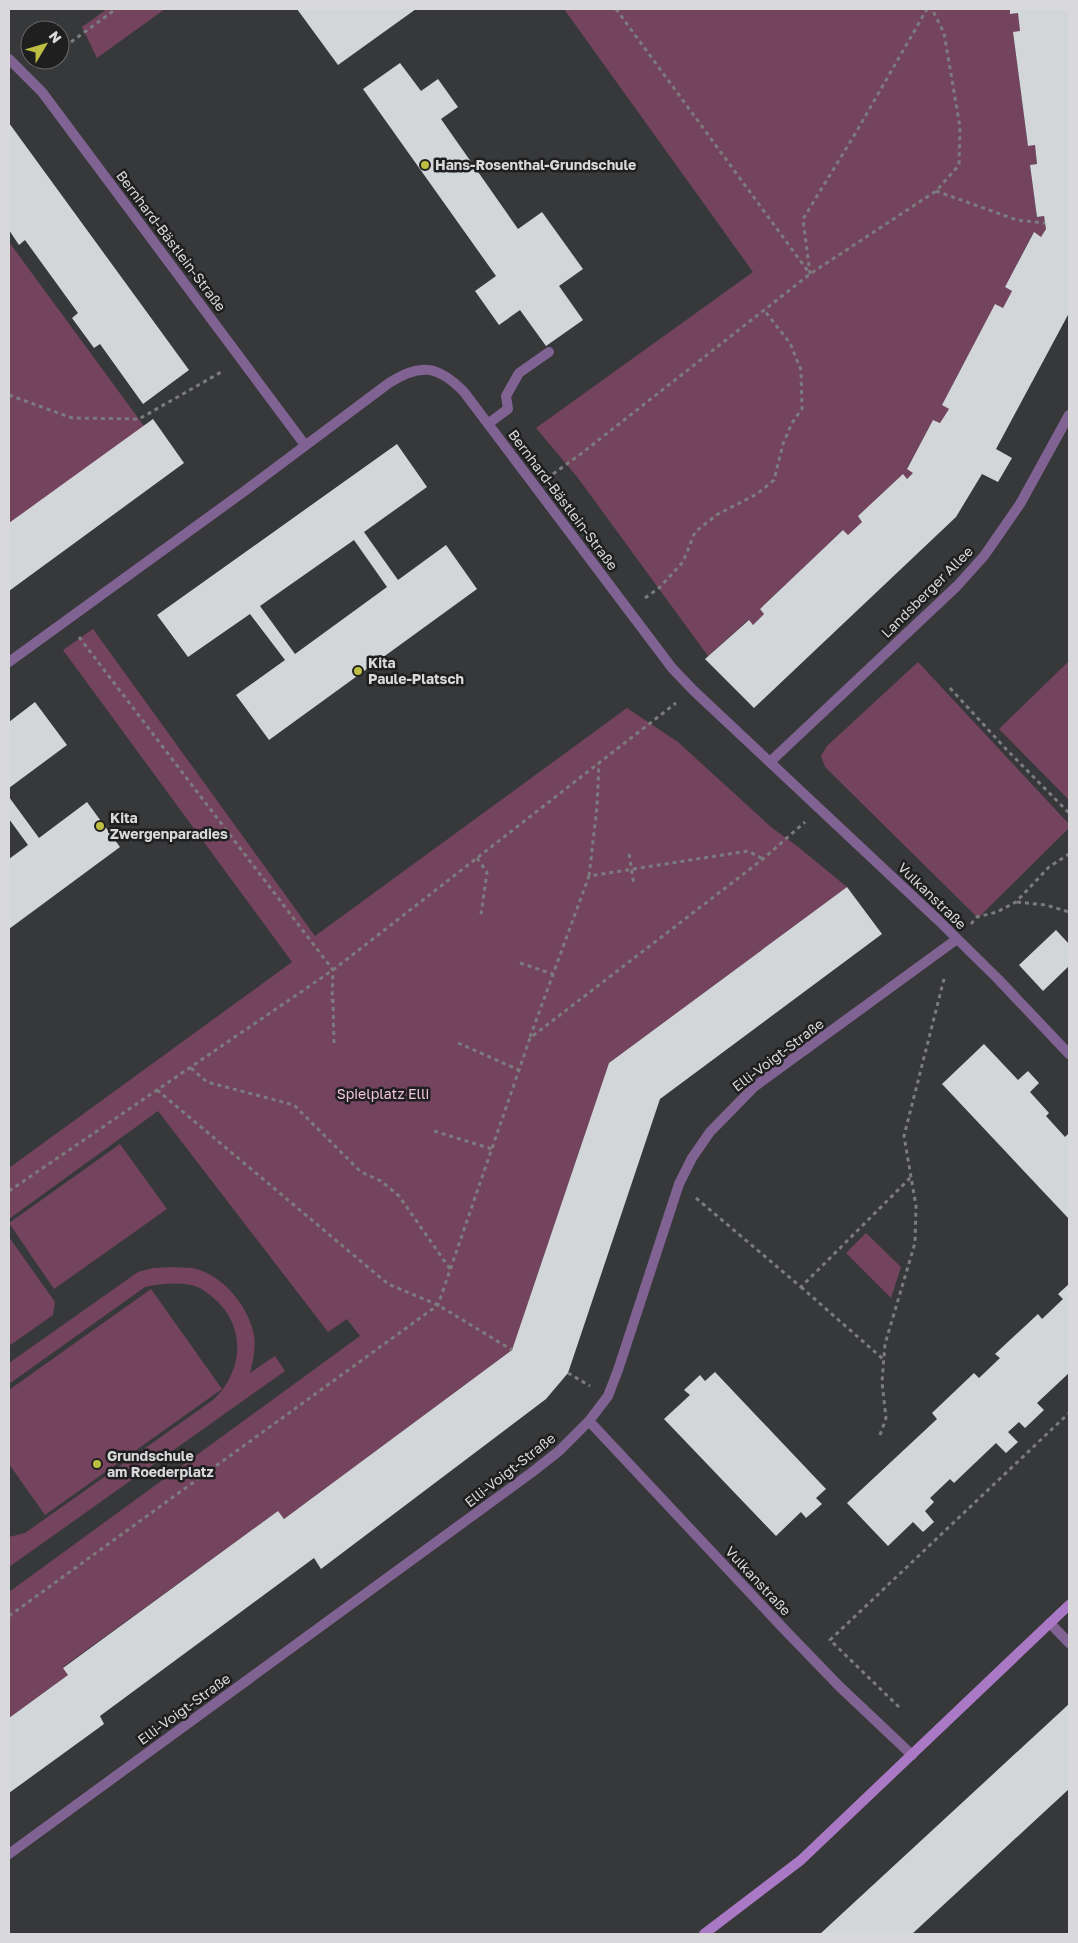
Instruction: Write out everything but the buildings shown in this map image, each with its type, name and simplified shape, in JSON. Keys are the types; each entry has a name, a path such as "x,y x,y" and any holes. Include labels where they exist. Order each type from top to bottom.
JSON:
{"street":[{"name":"Bernhard-Bästlein-Straße","path":"9,59 42,92 305,445"},
{"path":"489,423 508,409 506,396 519,373 549,352"},
{"name":"Bernhard-Bästlein-Straße","path":"9,662 389,383 400,376 416,370 432,369 451,378 489,423 672,668 770,762"},
{"name":"Landsberger Allee","path":"770,762 957,586 984,556 1020,504 1069,414"},
{"name":"Vulkanstraße","path":"770,762 998,979 1069,1054"},
{"name":"Elli-Voigt-Straße","path":"9,1854 559,1451 590,1421 608,1396 679,1184 692,1158 710,1132 754,1087 939,954 957,939"},
{"name":"Vulkanstraße","path":"590,1421 782,1627 839,1686 912,1755"},
{"path":"704,1934 801,1860 1069,1605"},
{"path":"1050,1623 1069,1643"}],"path":[{"path":"71,42 116,9"},
{"path":"616,9 810,274"},
{"path":"810,274 802,219 855,134 927,9"},
{"path":"571,461 810,274 936,191 959,165 960,127 944,33 932,9"},
{"path":"936,191 1017,220 1045,223"},
{"path":"628,610 659,588 683,562 695,532 718,514 757,494 774,480 783,444 792,423 802,409 801,370 790,343 777,324 764,310"},
{"path":"10,397 72,418 138,419 243,360"},
{"path":"66,621 333,970 334,1045"},
{"path":"950,688 1006,749 1069,813"},
{"path":"9,1191 333,970 693,690"},
{"path":"9,1616 438,1305 530,1038 589,876 597,807 599,763"},
{"path":"530,1038 763,859 820,808"},
{"path":"589,876 748,851 763,859"},
{"path":"629,854 634,885"},
{"path":"957,939 977,917 997,912 1016,902 1049,867 1069,854"},
{"path":"477,858 487,872 481,915"},
{"path":"1016,902 1046,905 1069,912"},
{"path":"880,1435 886,1418 882,1382 885,1344 915,1243 916,1206 904,1136 947,970 939,954"},
{"path":"520,963 553,974"},
{"path":"458,1043 519,1070"},
{"path":"191,1068 207,1082 294,1106 361,1172 382,1181 399,1196 450,1270"},
{"path":"157,1090 388,1284 438,1305 512,1350"},
{"path":"434,1131 492,1148"},
{"path":"801,1287 910,1178"},
{"path":"679,1184 884,1360"},
{"path":"568,1373 573,1376"},
{"path":"899,1707 830,1640 1069,1413"}],"green space":[{"path":"107,9 165,9 97,58 82,27"},
{"path":"564,9 1010,9 1011,14 1018,13 1020,31 1013,33 1028,146 1035,145 1037,164 1030,165 1037,217 1044,216 1046,229 1041,237 1033,233 1005,287 1012,291 1003,308 995,304 942,405 949,409 940,423 933,420 907,468 914,472 907,479 902,475 858,516 862,522 848,535 843,530 760,609 764,614 753,625 748,620 708,656 578,478 536,428 753,272"},
{"path":"9,242 144,426 9,524"},
{"name":"Spielplatz Elli","path":"93,629 315,936 627,708 678,742 771,827 847,887 609,1063 512,1350 284,1519 278,1511 63,1667 68,1675 9,1718 9,1592 360,1336 347,1319 328,1332 158,1111 9,1219 9,1168 292,962 63,650"},
{"path":"1069,661 1069,800 999,729"},
{"path":"918,662 1069,824 1069,828 978,918 825,767 821,756 827,746"},
{"path":"120,1144 167,1209 54,1289 9,1223"},
{"path":"866,1233 901,1267 891,1298 846,1253"},
{"path":"9,1237 55,1302 53,1315 9,1346"},
{"path":"153,1268 194,1268 207,1273 234,1294 251,1324 254,1335 254,1350 250,1373 275,1356 285,1371 9,1567 9,1537 25,1533 213,1400 223,1389 230,1377 235,1364 237,1338 227,1312 202,1289 185,1284 162,1284 145,1287 9,1384 9,1363 138,1272"},
{"path":"151,1289 222,1389 45,1515 9,1464 9,1390"}],"place":[{"name":"Hans-Rosenthal-Grundschule","path":"425,165"},
{"name":"Kita Paule-Platsch","path":"358,671"},
{"name":"Kita Zwergenparadies","path":"100,826"},
{"name":"Grundschule am Roederplatz","path":"97,1464"}]}
